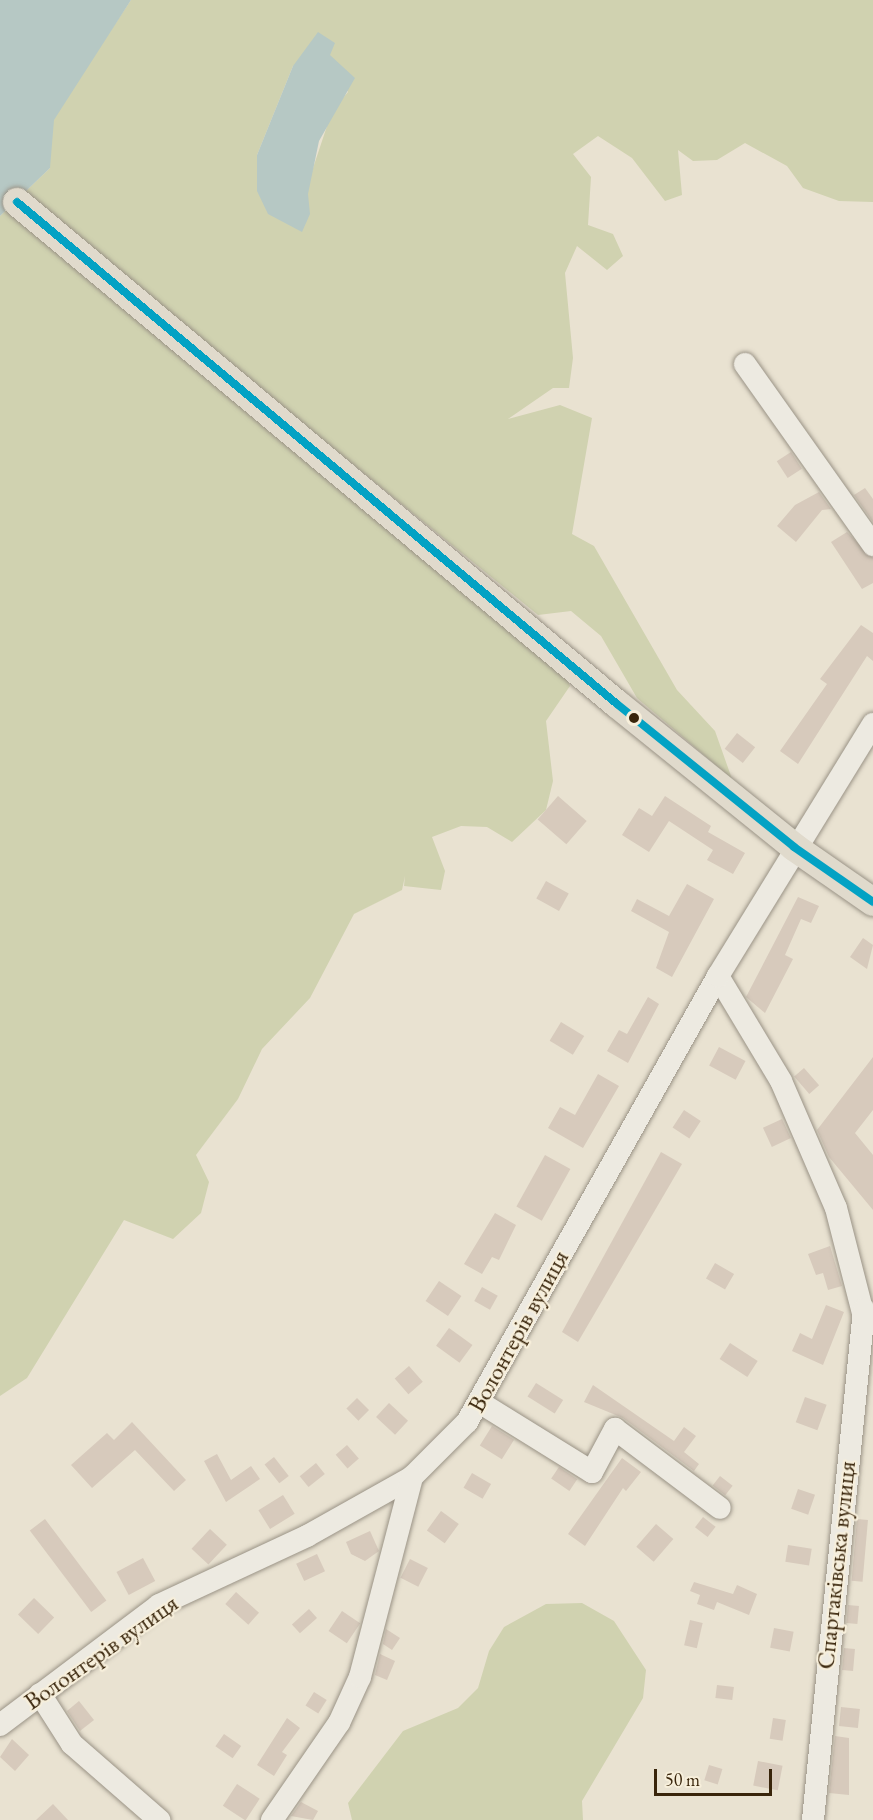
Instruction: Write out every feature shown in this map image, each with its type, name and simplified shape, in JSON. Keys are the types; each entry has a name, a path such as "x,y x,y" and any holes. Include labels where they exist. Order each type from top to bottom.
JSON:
{"main road":[{"path":"17,202 794,847 873,902"}],"street":[{"path":"745,364 873,545"},
{"name":"Волонтерів вулиця","path":"0,1725 159,1605 307,1536 412,1477 479,1402 718,976 794,847 873,724"},
{"path":"718,976 782,1081 837,1208 864,1310 873,1364"},
{"name":"Спартаківська вулиця","path":"813,1820 864,1310"},
{"path":"479,1402 592,1472 615,1430 720,1508"},
{"path":"272,1820 339,1723 360,1677 412,1477"},
{"path":"40,1694 72,1744 159,1820"}],"green space":[{"path":"131,0 873,0 873,202 839,201 803,188 787,166 745,143 717,160 693,161 678,150 682,195 665,201 632,158 598,136 573,154 591,177 588,225 613,234 623,256 607,270 577,246 565,273 573,358 569,388 553,388 508,419 560,405 592,418 572,534 594,546 677,690 715,731 732,779 637,698 601,636 571,611 538,615 201,341 560,662 570,686 546,721 553,781 546,810 512,842 487,827 461,826 432,837 445,871 441,890 404,886 405,876 402,890 354,914 310,998 262,1049 238,1099 196,1155 209,1182 201,1213 173,1239 124,1220 27,1378 0,1396 0,216 50,168 50,122","holes":["329,54 348,92 332,111 305,192 257,191 257,155 293,66"]},
{"path":"582,1603 614,1621 646,1670 643,1698 582,1801 583,1820 352,1820 348,1803 403,1731 458,1708 478,1688 489,1651 504,1627 546,1604"}],"shaded area":[{"path":"0,0 131,0 54,120 50,168 0,216"},
{"path":"318,32 335,43 330,55 355,78 319,141 308,194 310,214 302,232 268,214 257,191 257,155 293,66"}],"building":[{"path":"791,452 802,469 788,478 777,461"},
{"path":"865,488 873,499 873,522 854,495"},
{"path":"819,492 831,509 822,510 796,542 777,526 795,505"},
{"path":"847,532 873,558 873,583 862,589 831,542"},
{"path":"861,625 873,633 873,661 867,656 798,764 780,751 827,684 820,679"},
{"path":"737,733 755,747 743,763 725,749"},
{"path":"558,796 587,821 566,844 538,819"},
{"path":"665,796 711,826 708,832 745,853 733,874 707,860 713,850 669,821 649,852 622,835 639,808 652,816"},
{"path":"546,881 569,894 559,911 536,898"},
{"path":"687,884 714,899 672,977 656,968 669,932 631,911 637,899 669,916"},
{"path":"798,897 819,906 811,923 801,919 785,955 793,959 765,1013 746,997"},
{"path":"863,938 873,945 867,969 850,957"},
{"path":"648,997 659,1004 628,1063 607,1051 619,1030 627,1034"},
{"path":"561,1022 584,1036 573,1055 550,1041"},
{"path":"719,1047 745,1061 736,1080 709,1066"},
{"path":"873,1057 873,1110 855,1133 873,1155 873,1210 829,1157 817,1130"},
{"path":"804,1068 819,1085 809,1094 794,1077"},
{"path":"598,1074 619,1086 583,1148 548,1128 560,1107 575,1115"},
{"path":"684,1110 701,1121 689,1139 673,1128"},
{"path":"782,1119 791,1138 772,1147 763,1128"},
{"path":"661,1152 682,1164 578,1342 562,1332"},
{"path":"545,1155 570,1169 542,1221 516,1207"},
{"path":"495,1213 516,1225 499,1260 492,1257 482,1274 464,1264"},
{"path":"830,1246 842,1286 828,1290 823,1273 816,1275 808,1254"},
{"path":"715,1263 734,1274 725,1290 706,1279"},
{"path":"439,1281 461,1296 448,1316 426,1301"},
{"path":"482,1287 498,1296 490,1310 474,1301"},
{"path":"826,1305 844,1312 823,1365 792,1351 800,1333 812,1339"},
{"path":"449,1328 472,1345 460,1363 436,1346"},
{"path":"730,1343 758,1361 747,1377 720,1359"},
{"path":"409,1366 423,1382 408,1394 395,1378"},
{"path":"536,1383 563,1400 555,1414 528,1397"},
{"path":"593,1385 674,1441 684,1427 696,1436 684,1452 699,1464 694,1471 623,1418 584,1402"},
{"path":"805,1397 827,1405 817,1430 796,1422"},
{"path":"357,1398 369,1410 358,1421 346,1409"},
{"path":"389,1403 408,1421 395,1435 376,1417"},
{"path":"132,1422 186,1480 174,1491 135,1450 92,1488 71,1465 107,1433 114,1440"},
{"path":"492,1426 514,1440 502,1459 480,1446"},
{"path":"347,1445 359,1459 347,1468 336,1455"},
{"path":"217,1454 231,1480 251,1466 260,1479 226,1502 204,1461"},
{"path":"274,1457 289,1476 279,1483 265,1464"},
{"path":"622,1458 641,1472 626,1491 623,1488 585,1546 568,1534"},
{"path":"316,1463 325,1474 308,1487 300,1476"},
{"path":"559,1467 577,1479 569,1491 551,1479"},
{"path":"472,1473 491,1484 483,1499 464,1488"},
{"path":"720,1476 733,1486 725,1495 713,1485"},
{"path":"798,1489 815,1495 808,1515 791,1509"},
{"path":"283,1495 295,1514 270,1529 258,1510"},
{"path":"441,1511 459,1524 445,1543 427,1530"},
{"path":"703,1517 716,1527 708,1537 695,1527"},
{"path":"45,1519 106,1600 91,1612 30,1530"},
{"path":"857,1519 868,1520 863,1582 852,1581"},
{"path":"656,1524 673,1539 654,1562 636,1547"},
{"path":"210,1529 227,1545 208,1564 192,1549"},
{"path":"370,1531 379,1551 365,1561 351,1554 346,1542"},
{"path":"788,1545 812,1549 809,1566 785,1562"},
{"path":"317,1554 325,1571 304,1581 296,1564"},
{"path":"143,1558 155,1581 129,1595 117,1572"},
{"path":"410,1559 428,1568 418,1587 400,1578"},
{"path":"694,1582 733,1594 737,1585 757,1594 749,1615 717,1602 714,1610 697,1604 700,1595 690,1591"},
{"path":"236,1592 259,1613 248,1625 225,1604"},
{"path":"34,1598 54,1617 38,1634 18,1615"},
{"path":"848,1605 859,1606 857,1624 846,1623"},
{"path":"309,1609 317,1618 300,1633 292,1624"},
{"path":"342,1611 360,1623 347,1643 329,1631"},
{"path":"690,1620 703,1623 697,1648 684,1645"},
{"path":"774,1628 794,1632 790,1651 770,1648"},
{"path":"386,1629 400,1638 392,1650 383,1644"},
{"path":"844,1648 855,1649 853,1671 842,1670"},
{"path":"380,1654 395,1661 387,1680 375,1675"},
{"path":"717,1685 734,1687 732,1700 715,1698"},
{"path":"314,1692 327,1700 318,1714 306,1706"},
{"path":"79,1701 94,1720 80,1731 67,1711"},
{"path":"841,1707 860,1709 858,1728 839,1726"},
{"path":"287,1718 300,1728 282,1752 287,1755 274,1776 257,1765"},
{"path":"773,1718 786,1720 783,1741 770,1739"},
{"path":"224,1734 241,1746 233,1758 215,1746"},
{"path":"835,1736 849,1738 849,1795 829,1793"},
{"path":"12,1739 29,1755 15,1771 0,1757"},
{"path":"758,1761 783,1766 778,1790 753,1786"},
{"path":"709,1765 722,1769 718,1784 704,1780"},
{"path":"237,1784 260,1799 246,1820 223,1806"},
{"path":"301,1802 318,1811 313,1820 291,1816"},
{"path":"53,1804 68,1820 36,1820"}],"transit line":[{"path":"17,202 617,704 794,847 873,902"}]}
